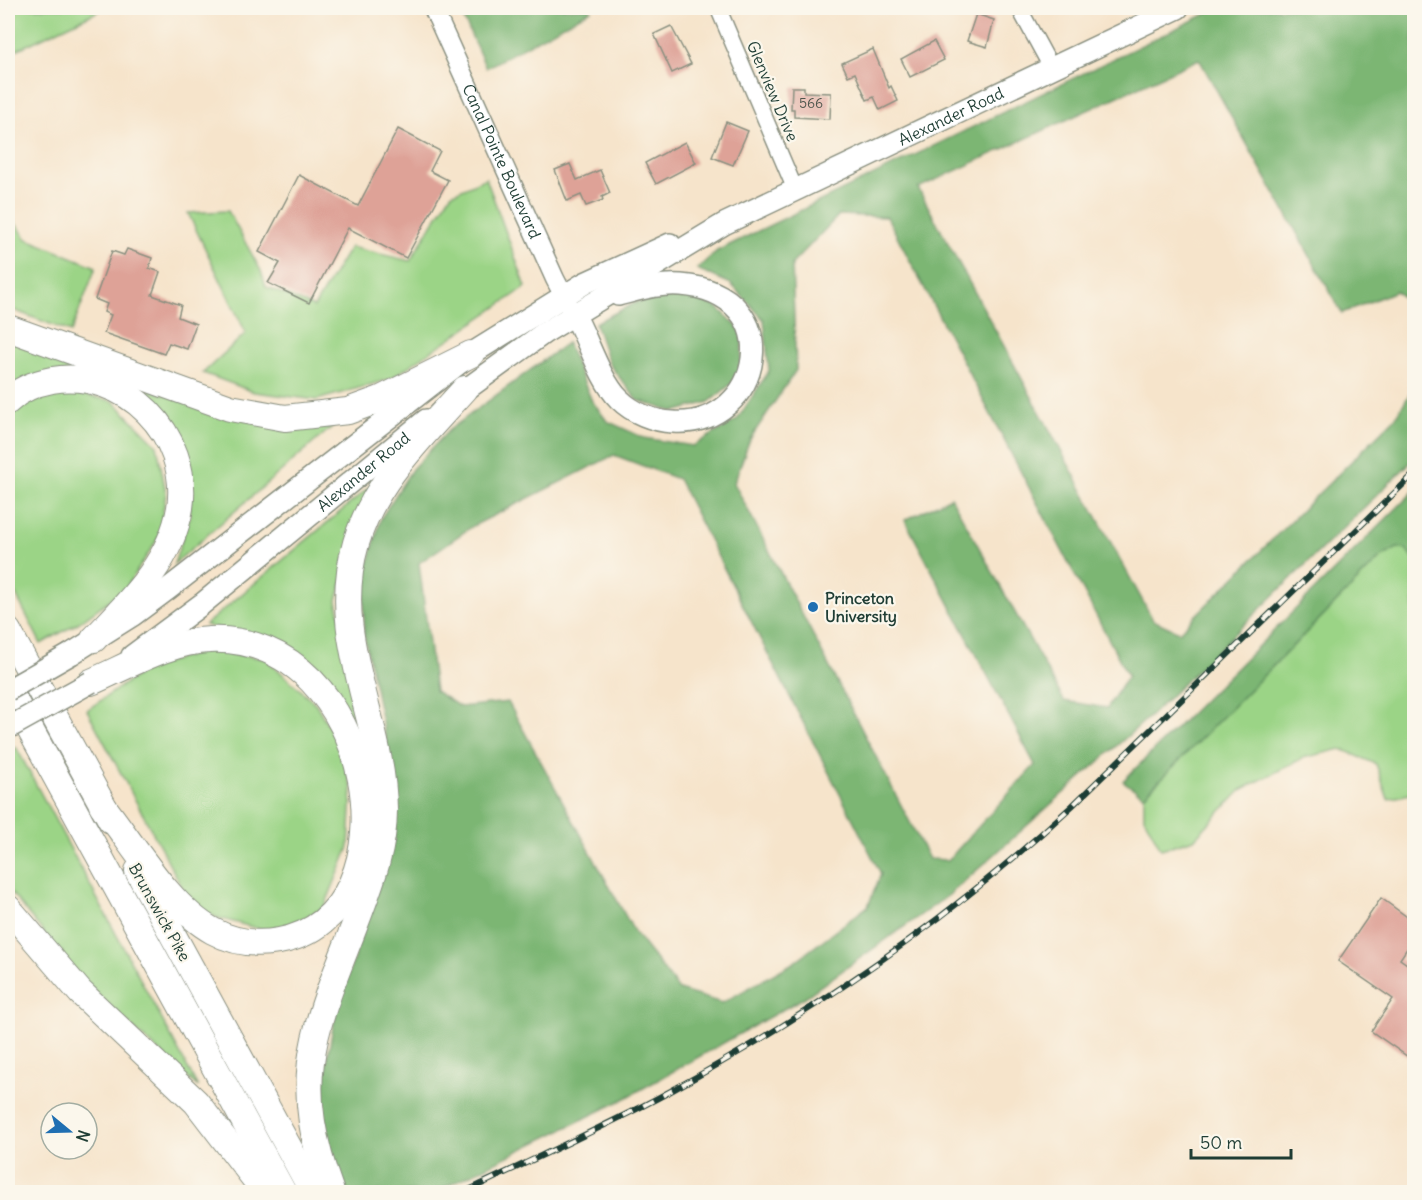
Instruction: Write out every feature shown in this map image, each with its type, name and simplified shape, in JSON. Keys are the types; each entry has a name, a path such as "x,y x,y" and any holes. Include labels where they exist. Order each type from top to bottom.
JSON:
{"highway":[{"path":"8,327 230,408 285,418 348,411 381,399 471,354"},
{"path":"8,401 23,390 48,381 75,379 102,383 125,392 136,401 157,423 172,446 181,489 180,507 171,538 153,573 94,639"},
{"path":"331,1192 311,1122 308,1090 309,1059 320,1017 375,869 384,816 378,760 348,626 348,578 355,544 375,497 405,456 465,390"},
{"path":"8,619 20,653"},
{"name":"Brunswick Pike","path":"8,631 313,1192"},
{"path":"91,682 163,651 195,641 249,642 286,659 308,677 328,700 358,760 364,796 362,849 345,894 324,919 310,930 285,940 246,942 211,930 185,909 102,805"},
{"name":"Brunswick Pike","path":"8,690 283,1192"},
{"path":"8,908 80,992 196,1102 265,1192"}],"main road":[{"name":"Alexander Road","path":"8,728 91,682 202,604 465,390 599,298 724,224 1178,8"},
{"name":"Alexander Road","path":"8,690 71,654 168,589 471,354 563,295 656,249 724,224"},
{"path":"574,314 611,389 628,406 646,416 678,422 699,419 719,409 743,386 752,364 753,341 746,321 727,298 711,290 679,285 658,286 599,298"}],"street":[{"name":"Canal Pointe Boulevard","path":"434,8 563,295 574,314"},
{"name":"Glenview Drive","path":"718,8 795,189"},
{"path":"1019,8 1051,67"}],"green space":[{"path":"8,8 105,8 8,54"},
{"path":"459,8 590,8 591,10 486,68"},
{"path":"1218,8 1414,8 1414,309 1396,291 1342,313 1199,59 918,188 1153,620 1179,632 1395,418 1414,387 1414,459 1149,717 949,895 805,997 624,1099 435,1192 347,1192 328,1143 322,1106 326,1065 336,1011 394,839 394,780 364,635 364,579 381,518 412,469 449,430 567,343 592,401 607,421 644,438 693,446 737,420 769,371 764,320 731,284 697,269 717,251","holes":["839,215 887,217 1128,676 1107,708 1064,701 951,497 905,520 1035,765 948,860 929,859 734,483 750,439 796,370 792,264","614,455 678,479 881,874 868,906 793,963 722,1003 679,990 635,933 508,702 460,707 435,691 419,563 473,526"]},
{"path":"486,178 526,287 390,379 317,400 254,392 203,373 246,333 188,213 228,211 261,271 266,287 314,307 350,247 410,261 451,194"},
{"path":"8,214 27,239 96,267 71,332 8,308"},
{"path":"677,295 716,306 743,332 740,377 709,402 674,412 637,400 609,364 595,323 637,302"},
{"path":"8,339 83,367 8,389"},
{"path":"135,385 282,430 332,427 174,564 190,515 190,457"},
{"path":"58,390 113,401 157,445 166,493 159,537 126,588 78,623 41,644 8,579 8,414"},
{"path":"371,486 337,600 359,725 277,644 205,625"},
{"path":"1414,491 1414,559 1405,549 1397,548 1380,558 1144,796 1123,781"},
{"path":"1397,548 1405,549 1414,559 1414,793 1388,799 1376,764 1341,749 1303,758 1241,790 1194,839 1161,849 1144,817 1144,796 1380,558"},
{"path":"212,650 266,659 316,704 340,747 352,788 349,847 324,908 274,933 215,917 192,906 87,710 149,667"},
{"path":"16,747 198,1087 89,988 8,889 8,751"}],"building":[{"path":"976,14 994,20 987,47 967,41"},
{"path":"671,26 691,64 672,73 654,34"},
{"path":"934,41 944,60 910,77 901,59"},
{"path":"873,49 889,88 891,86 898,101 880,110 874,97 867,100 855,73 848,76 842,63"},
{"path":"792,87 804,87 804,92 831,93 830,119 794,117 794,109 791,109"},
{"path":"726,122 748,131 733,165 712,157"},
{"path":"398,129 440,151 430,171 448,180 406,258 348,228 309,303 268,283 280,263 259,252 299,175 358,206"},
{"path":"685,142 696,163 656,184 645,163"},
{"path":"570,164 577,180 600,170 610,193 602,197 603,200 586,206 581,195 567,201 555,170"},
{"path":"127,249 152,258 149,268 160,272 152,295 181,305 178,317 196,324 187,349 169,343 164,354 104,333 111,315 104,312 107,304 95,299 112,251 124,255"},
{"path":"1381,898 1414,922 1414,938 1400,959 1414,969 1414,1061 1371,1031 1393,999 1338,961"}],"railway":[{"path":"465,1192 619,1118 723,1061 829,996 929,925 978,887 1072,806 1414,474"}],"place":[{"name":"Princeton University","path":"813,607"}]}
